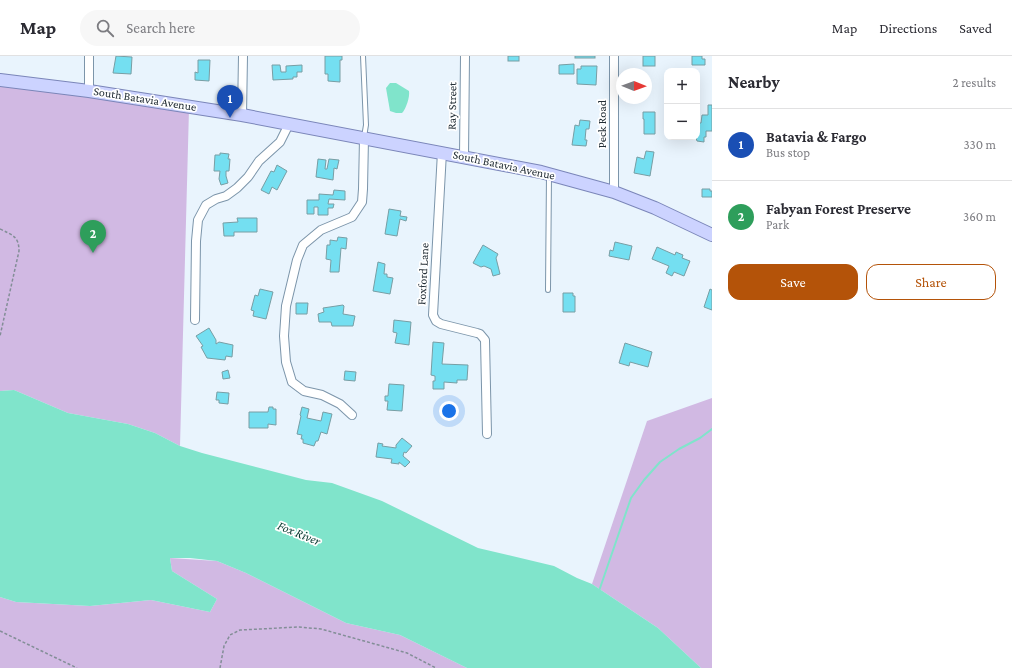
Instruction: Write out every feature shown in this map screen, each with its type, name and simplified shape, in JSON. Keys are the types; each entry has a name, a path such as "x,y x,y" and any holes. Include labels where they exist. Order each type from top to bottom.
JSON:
{"main road":[{"name":"South Batavia Avenue","path":"0,80 89,91 242,115 464,156 549,174 614,192 655,208 712,235"}],"street":[{"path":"89,56 89,91"},
{"path":"242,115 243,56"},
{"name":"Ray Street","path":"464,156 465,56"},
{"name":"Peck Road","path":"614,56 614,192"},
{"path":"195,320 196,241 198,220 206,205 216,199 226,196 248,177 259,161 280,142 289,124"},
{"path":"352,415 340,404 322,395 304,391 292,382 286,362 284,336 286,306 297,260 303,246 321,230 352,218 362,202 364,138"},
{"name":"Foxford Lane","path":"442,152 433,315 436,321 441,324 477,333 485,340 487,434"}],"lane":[{"path":"363,56 366,118 364,138"},
{"path":"548,290 549,174"}],"path":[{"path":"0,229 14,236 19,242 19,251 0,336"},
{"path":"220,668 224,646 230,635 240,630 299,627 321,629 407,653 436,668"},
{"path":"0,631 77,668"}],"shaded area":[{"path":"0,86 189,109 180,446 155,433 128,424 68,413 14,390 0,391"},
{"path":"712,398 712,668 701,668 658,628 592,584 647,421"},
{"path":"170,558 217,561 246,573 346,623 400,635 467,668 0,668 0,597 16,602 90,606 151,600 210,612 217,599 172,571"}],"water":[{"path":"390,83 396,83 409,91 407,103 402,113 390,111 386,88"},
{"name":"Fox River","path":"14,390 68,413 128,424 155,433 180,446 202,453 306,480 332,483 382,501 478,548 554,566 592,584 658,628 701,668 467,668 400,635 346,623 246,573 217,561 190,558 170,558 172,571 217,599 210,612 151,600 90,606 16,602 0,597 0,391"}],"building":[{"path":"116,56 132,57 131,74 113,73"},
{"path":"325,56 342,56 342,60 340,60 340,82 328,81 328,74 325,74"},
{"path":"508,56 519,56 519,61 508,61"},
{"path":"575,56 595,56 595,58 575,58"},
{"path":"643,56 655,56 655,66 643,66"},
{"path":"692,56 702,56 702,59 705,59 705,65 692,65"},
{"path":"198,60 210,60 209,81 195,80 195,72 198,73"},
{"path":"574,64 574,74 559,74 559,65"},
{"path":"272,65 280,65 281,72 286,72 286,66 302,65 302,72 297,72 297,77 293,77 293,79 273,80"},
{"path":"581,66 597,66 596,85 577,84 577,69 581,69"},
{"path":"708,105 712,105 712,131 706,131 704,142 697,141 700,140 700,123 702,115 708,115"},
{"path":"643,112 655,112 655,134 644,134"},
{"path":"580,120 590,121 589,129 586,129 586,146 572,145 575,125 579,126"},
{"path":"646,151 654,152 650,176 634,173 637,157 644,159"},
{"path":"220,153 229,154 228,159 230,159 229,171 226,171 228,183 221,185 219,179 220,171 214,171 215,155 220,155"},
{"path":"318,159 326,160 325,169 327,169 329,159 339,160 337,169 334,168 333,180 316,177"},
{"path":"277,165 287,171 277,190 272,187 269,194 261,190 271,171 274,172"},
{"path":"702,189 710,189 710,191 712,191 712,197 702,197"},
{"path":"334,190 345,191 345,200 329,199 328,204 334,204 333,208 328,208 328,215 318,215 318,207 314,207 314,214 307,214 307,200 319,200 319,194 333,195"},
{"path":"389,209 401,211 400,216 407,217 406,221 400,219 397,236 385,234"},
{"path":"237,218 257,218 257,232 234,232 234,236 224,236 223,223 238,222"},
{"path":"338,237 347,238 346,249 341,248 339,272 330,272 331,260 326,259 327,245 330,245 330,240 337,241"},
{"path":"615,242 632,246 629,260 609,256 610,250 613,251"},
{"path":"483,245 498,254 496,258 500,274 493,276 491,269 484,266 481,267 473,263"},
{"path":"657,247 675,255 676,252 683,255 682,258 690,261 684,276 674,272 672,276 666,273 669,266 652,259"},
{"path":"378,262 385,264 384,274 387,274 387,277 393,278 390,294 373,291"},
{"path":"260,289 273,292 266,319 253,316 254,311 251,310 255,295 258,296"},
{"path":"710,289 712,290 712,310 704,307"},
{"path":"563,293 573,293 573,296 575,296 575,312 563,312"},
{"path":"296,303 308,303 307,314 296,314"},
{"path":"343,305 343,314 355,316 353,326 332,326 331,322 319,322 318,314 324,312 323,308"},
{"path":"394,320 411,322 409,345 395,343 397,333 393,332"},
{"path":"209,328 216,340 216,344 219,342 233,345 232,357 226,356 225,360 207,358 201,347 203,346 196,336"},
{"path":"433,342 444,343 442,364 468,365 467,380 457,380 457,383 444,382 444,389 433,389 433,381 435,381 435,376 431,375"},
{"path":"625,343 652,352 648,367 630,362 629,366 619,363"},
{"path":"228,370 230,378 223,379 222,372"},
{"path":"345,371 356,372 355,381 344,380"},
{"path":"389,384 404,385 402,411 387,410 388,401 385,401 385,396 388,396"},
{"path":"217,392 229,393 228,404 219,403 219,400 216,400"},
{"path":"269,407 276,409 276,425 268,424 268,428 249,428 249,412 268,412"},
{"path":"302,407 309,409 307,418 321,421 323,412 332,414 327,434 321,432 318,441 316,441 314,446 303,443 303,439 301,439 302,435 297,434"},
{"path":"402,438 412,446 406,453 404,452 403,456 410,462 405,467 399,462 399,464 391,463 392,459 376,457 378,443 383,444 382,446 396,448 396,445"}],"waterway":[{"path":"599,591 631,498 660,462 712,429"}],"place":[{"name":"Batavia & Fargo","path":"230,118"},
{"name":"Fabyan Forest Preserve","path":"93,253"}]}
